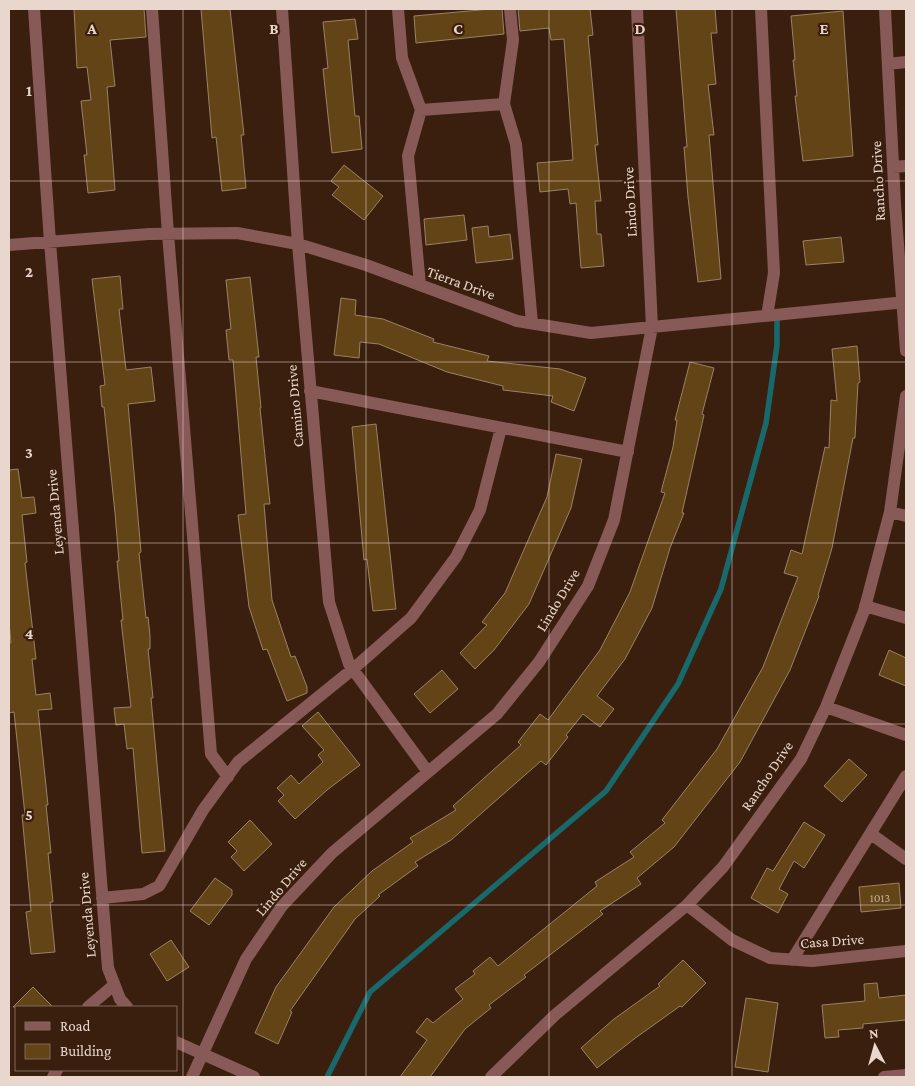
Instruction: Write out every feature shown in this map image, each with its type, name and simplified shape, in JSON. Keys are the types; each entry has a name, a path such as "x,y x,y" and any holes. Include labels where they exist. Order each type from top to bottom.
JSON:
{"street":[{"name":"Leyenda Drive","path":"34,9 50,242 108,968 120,999 126,1006"},
{"path":"152,9 168,234 211,754 228,777"},
{"name":"Camino Drive","path":"282,9 298,244 329,602 349,664 428,772"},
{"path":"398,9 402,58 421,110 408,156 420,285"},
{"path":"510,9 513,40 504,104 516,144 532,323"},
{"name":"Lindo Drive","path":"192,1077 246,959 282,906 332,853 497,714 539,662 588,586 614,520 652,327 637,9"},
{"path":"761,9 774,273 767,316"},
{"name":"Rancho Drive","path":"885,9 888,64 900,166 906,351"},
{"path":"888,64 906,62"},
{"path":"421,110 504,104"},
{"name":"Tierra Drive","path":"9,245 168,234 237,234 298,244 366,265 516,321 591,333 905,302"},
{"path":"310,391 628,452"},
{"name":"Rancho Drive","path":"491,1077 555,1015 687,905 723,867 801,759 826,707 865,606 890,512 906,396"},
{"path":"102,898 143,894 158,886 203,810 238,762 353,669 411,618 456,557 480,510 502,428"},
{"path":"890,512 906,516"},
{"path":"865,606 906,618"},
{"path":"826,707 906,735"},
{"path":"792,960 906,776"},
{"path":"871,834 906,859"},
{"name":"Casa Drive","path":"687,905 732,940 770,958 812,961 906,951"},
{"path":"89,1006 114,985"},
{"path":"178,1043 254,1077"},
{"path":"884,1077 906,1075"}],"building":[{"path":"74,9 144,9 146,37 110,40 115,86 107,87 115,190 88,193 84,155 87,155 81,101 91,100 87,67 77,68"},
{"path":"201,9 230,9 244,135 241,135 246,188 222,191 216,137 212,138"},
{"path":"502,9 504,34 416,43 414,16"},
{"path":"518,9 590,9 593,35 588,36 598,145 595,145 601,201 595,201 597,234 601,234 604,266 581,268 576,203 570,204 568,189 540,192 537,163 573,160 564,39 551,40 549,28 520,31"},
{"path":"676,9 715,9 717,33 711,33 716,84 708,85 714,135 709,135 721,279 698,282 688,197 684,147 687,147"},
{"path":"843,11 853,156 803,161 795,96 797,96 791,16"},
{"path":"355,19 358,39 348,40 355,116 359,116 362,149 332,153 323,69 328,68 323,22"},
{"path":"344,165 383,196 364,220 332,195 339,187 331,181"},
{"path":"464,215 467,240 426,245 424,219"},
{"path":"488,226 489,237 510,234 513,259 476,263 472,228"},
{"path":"841,237 844,262 806,265 803,241"},
{"path":"120,276 123,309 119,309 126,370 151,367 155,401 128,404 141,552 139,553 146,618 148,617 150,635 150,649 148,649 153,698 151,698 165,851 142,853 133,748 127,749 124,724 116,725 114,708 131,707 121,620 123,620 117,561 119,561 115,513 104,407 102,407 100,386 105,385 92,279"},
{"path":"250,277 259,357 256,357 270,504 264,504 272,600 291,657 295,656 307,687 307,693 287,701 267,649 263,650 249,607 238,515 246,514 233,360 229,360 226,330 231,329 226,280"},
{"path":"341,298 356,300 355,315 383,319 434,339 433,342 489,356 487,361 560,369 586,378 574,411 551,402 553,396 503,390 503,386 447,372 379,344 360,342 359,358 334,355"},
{"path":"857,346 860,382 858,383 855,438 853,438 832,548 819,596 790,670 740,762 674,847 637,878 641,884 600,911 603,914 524,975 526,977 489,1005 491,1008 465,1029 430,1077 400,1077 427,1040 416,1032 427,1018 433,1023 463,999 455,989 475,974 473,971 490,957 498,966 597,886 595,882 634,857 630,852 665,823 662,820 717,749 763,667 798,577 784,573 791,550 802,554 825,447 829,448 831,400 837,401 832,349"},
{"path":"690,362 714,368 702,414 704,415 682,513 684,513 670,548 652,608 625,659 597,696 614,709 600,727 583,714 546,765 541,761 451,840 415,862 418,866 378,895 380,896 355,919 290,1011 292,1012 278,1044 255,1033 276,987 334,907 372,871 413,842 410,838 456,810 453,806 521,745 518,742 540,714 548,720 600,650 630,592 665,493 661,492 673,447 677,420 675,420"},
{"path":"376,424 396,609 373,611 367,559 364,560 352,427"},
{"path":"556,454 582,459 571,508 529,604 494,650 475,669 460,653 487,625 482,622 505,593 547,497"},
{"path":"18,469 22,498 34,497 36,513 22,515 27,562 25,563 36,659 32,659 36,695 50,693 52,709 38,710 48,805 46,805 51,853 48,853 53,902 50,902 55,952 31,954 26,912 31,911 22,815 25,815 14,712 9,713 9,643 11,643 9,622 9,470"},
{"path":"889,650 906,658 906,686 879,675"},
{"path":"442,670 458,689 430,713 414,694"},
{"path":"318,712 360,765 327,790 295,819 278,801 284,795 277,788 291,775 299,784 323,762 318,755 324,750 302,726"},
{"path":"849,759 867,775 842,802 824,786"},
{"path":"250,820 272,844 244,871 231,857 237,851 228,842"},
{"path":"804,822 825,835 804,868 794,861 779,889 788,894 778,913 751,898 767,868 773,871"},
{"path":"215,878 232,890 232,895 209,925 190,911"},
{"path":"899,883 901,908 861,912 859,887"},
{"path":"171,940 189,967 167,981 150,954"},
{"path":"683,960 706,983 682,1007 680,1006 634,1039 597,1068 581,1048 614,1019 660,986 658,984"},
{"path":"877,983 879,998 906,995 906,1020 863,1024 863,1028 838,1030 839,1037 825,1038 822,1005 865,1001 864,984"},
{"path":"33,987 52,1006 15,1006 13,1007"},
{"path":"746,998 778,1003 768,1072 735,1067"}],"waterway":[{"path":"327,1077 370,992 606,791 678,684 721,589 766,423 777,345 777,315"}]}
